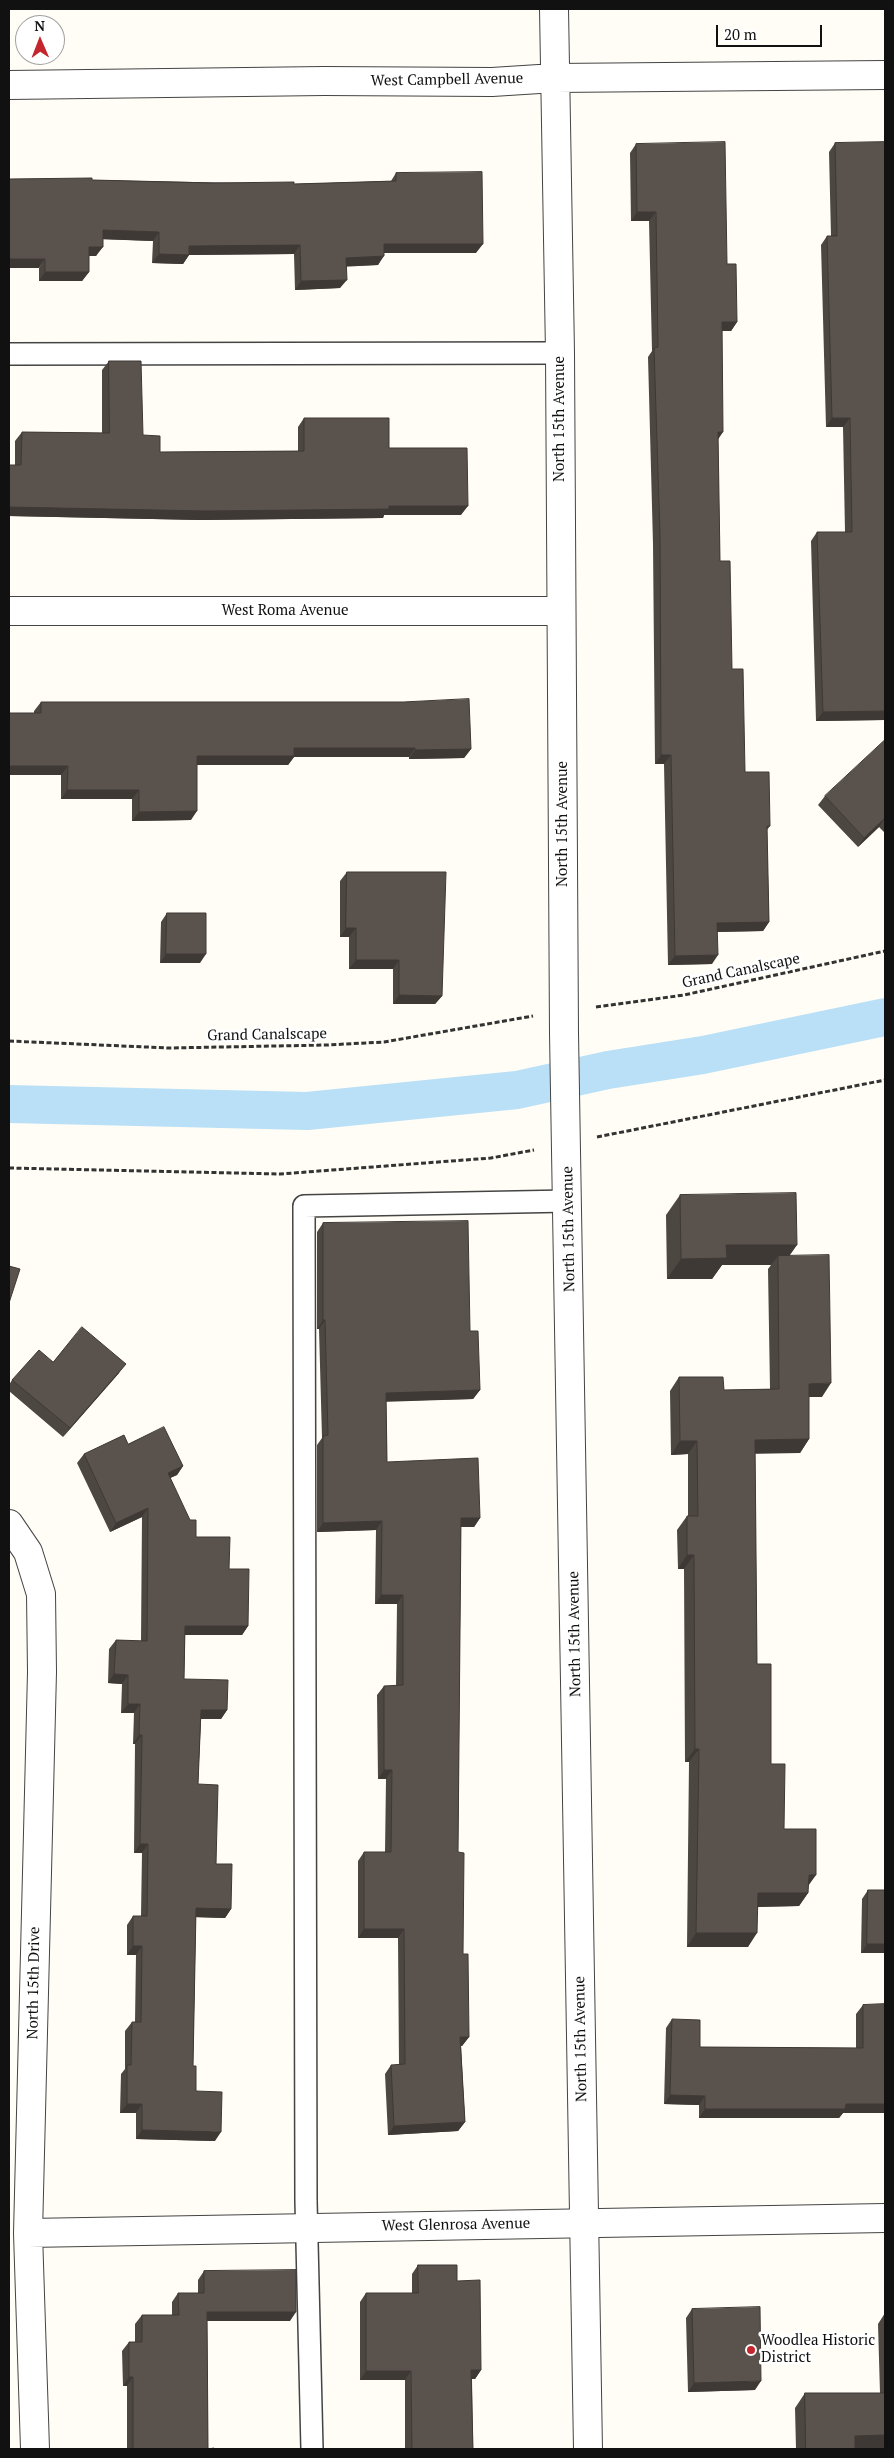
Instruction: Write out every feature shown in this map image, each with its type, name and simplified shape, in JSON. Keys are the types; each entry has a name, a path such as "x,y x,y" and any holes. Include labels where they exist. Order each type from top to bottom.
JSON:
{"street":[{"name":"North 15th Avenue","path":"554,9 560,353 564,1033 569,1201 583,2222 588,2449"},
{"name":"West Campbell Avenue","path":"9,85 324,81 492,82 555,78 885,76"},
{"name":"West Roma Avenue","path":"9,611 561,612"},
{"name":"North 15th Drive","path":"9,1524 28,1552 41,1594 42,1672 28,2233 36,2449"},
{"name":"West Glenrosa Avenue","path":"28,2233 885,2218"}],"lane":[{"path":"9,354 560,353"},
{"path":"312,2449 307,2228 304,1206 569,1201"}],"path":[{"name":"Grand Canalscape","path":"600,1006 684,995 885,951"},
{"name":"Grand Canalscape","path":"9,1041 169,1048 327,1046 384,1042 523,1017"},
{"path":"604,1135 885,1080"},
{"path":"9,1168 280,1174 491,1158 525,1152"}],"building":[{"path":"725,142 727,264 736,264 737,322 722,322 723,432 718,432 720,561 730,561 732,669 743,669 745,772 769,772 770,826 767,826 769,922 717,923 718,955 675,956 671,755 661,755 660,535 654,348 658,347 656,212 637,212 636,144"},
{"path":"885,142 885,711 823,712 817,532 852,532 850,418 832,418 827,236 837,236 835,143"},
{"path":"482,172 483,244 384,244 384,256 346,258 347,280 301,281 300,245 189,246 189,255 159,254 159,232 103,230 103,247 89,247 89,272 45,272 45,259 9,259 9,179 92,178 92,180 213,183 294,182 294,184 396,181 396,173"},
{"path":"109,361 141,361 143,435 160,436 160,452 304,451 304,418 389,418 389,448 467,448 468,506 389,506 389,509 206,511 9,507 9,465 21,465 22,432 109,433"},
{"path":"469,699 471,749 294,748 294,756 197,756 197,811 139,812 139,790 67,790 68,766 9,766 9,713 41,713 41,702 403,702"},
{"path":"885,740 885,818 864,838 825,796"},
{"path":"347,872 446,872 442,996 399,995 399,960 356,960 356,928 346,928"},
{"path":"167,913 206,913 206,954 166,954"},
{"path":"796,1193 797,1245 726,1245 727,1258 681,1259 680,1195"},
{"path":"468,1221 470,1331 478,1331 480,1390 386,1393 387,1462 478,1458 480,1518 461,1518 458,1852 464,1853 463,1954 468,1954 469,2037 460,2037 465,2122 394,2126 391,2065 405,2064 404,1929 364,1929 364,1852 391,1852 392,1770 384,1770 384,1686 403,1685 403,1595 381,1595 382,1521 323,1523 323,1436 328,1435 325,1320 323,1320 323,1223"},
{"path":"829,1255 831,1383 809,1384 809,1439 755,1440 757,1664 771,1664 771,1764 785,1764 784,1829 816,1829 816,1875 809,1875 808,1893 758,1893 757,1933 696,1933 699,1749 695,1749 694,1555 687,1555 687,1516 698,1516 697,1441 680,1441 679,1377 723,1377 724,1390 779,1389 778,1256"},
{"path":"9,1266 20,1269 9,1303"},
{"path":"82,1327 126,1364 70,1428 12,1380 39,1350 53,1362"},
{"path":"164,1427 183,1466 168,1473 190,1520 196,1520 196,1537 230,1537 229,1569 249,1569 248,1626 185,1626 184,1679 228,1680 227,1710 201,1710 198,1784 218,1785 216,1864 232,1864 231,1909 196,1908 193,2066 196,2066 196,2091 222,2092 221,2132 142,2130 142,2104 127,2104 127,2065 131,2065 132,2022 141,2022 142,1946 133,1946 133,1916 147,1916 148,1844 140,1844 142,1735 139,1735 140,1704 128,1704 128,1675 114,1674 116,1640 147,1641 148,1508 116,1523 84,1454 124,1435 128,1444"},
{"path":"868,1890 885,1890 885,1944 867,1944"},
{"path":"885,2004 885,2104 846,2104 845,2109 705,2109 705,2096 670,2095 672,2019 700,2020 700,2047 863,2048 863,2005"},
{"path":"418,2265 457,2265 457,2281 480,2280 481,2370 471,2370 473,2449 412,2449 411,2371 366,2371 366,2293 418,2293"},
{"path":"296,2270 296,2312 207,2312 208,2449 133,2449 133,2377 129,2377 129,2342 142,2342 142,2315 179,2315 178,2293 204,2293 204,2271"},
{"path":"760,2307 761,2381 694,2383 692,2309"},
{"path":"805,2393 885,2393 885,2435 855,2436 855,2449 806,2449"}],"waterway":[{"path":"9,1104 307,1111 517,1090 608,1070 703,1055 885,1017"}],"place":[{"name":"Woodlea Historic District","path":"751,2350"}]}
